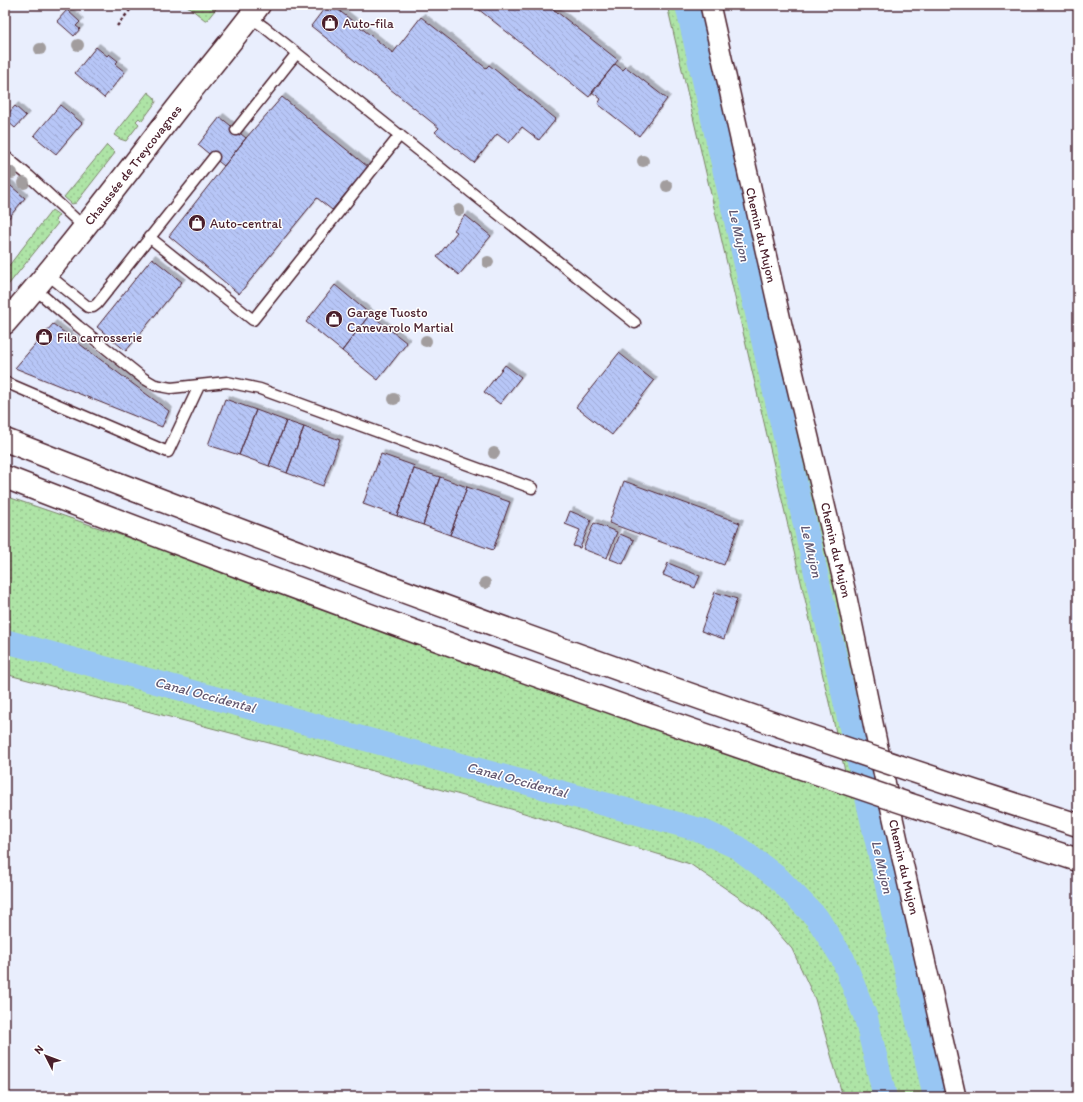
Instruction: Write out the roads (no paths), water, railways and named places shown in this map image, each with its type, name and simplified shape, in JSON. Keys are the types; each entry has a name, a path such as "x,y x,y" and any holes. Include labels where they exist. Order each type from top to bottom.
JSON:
{"main road":[{"name":"Chaussée de Treycovagnes","path":"5,323 85,228 213,62 255,11"},
{"path":"5,440 266,541 560,649 845,748 1078,824"},
{"path":"5,477 244,569 548,681 848,785 1078,860"}],"street":[{"name":"Chemin du Mujon","path":"710,5 782,325 846,594 890,805 956,1097"}],"lane":[{"path":"255,11 297,53 635,323"},
{"path":"236,130 297,53"},
{"path":"149,237 253,320 400,136"},
{"path":"5,156 85,228"},
{"path":"41,281 88,307 93,307 97,304 214,157"},
{"path":"41,281 90,336 154,386 171,388 227,382 260,389 532,488"},
{"path":"5,382 168,452 200,386"}],"waterway":[{"name":"Le Mujon","path":"687,5 935,1097"},
{"name":"Canal Occidental","path":"5,641 700,830 737,847 778,878 817,918 843,959 866,1018 885,1097"}],"place":[{"name":"Auto-fila","path":"330,23"},
{"name":"Auto-central","path":"197,223"},
{"name":"Garage Tuosto Canevarolo Martial","path":"334,319"},
{"name":"Fila carrosserie","path":"44,337"}]}
